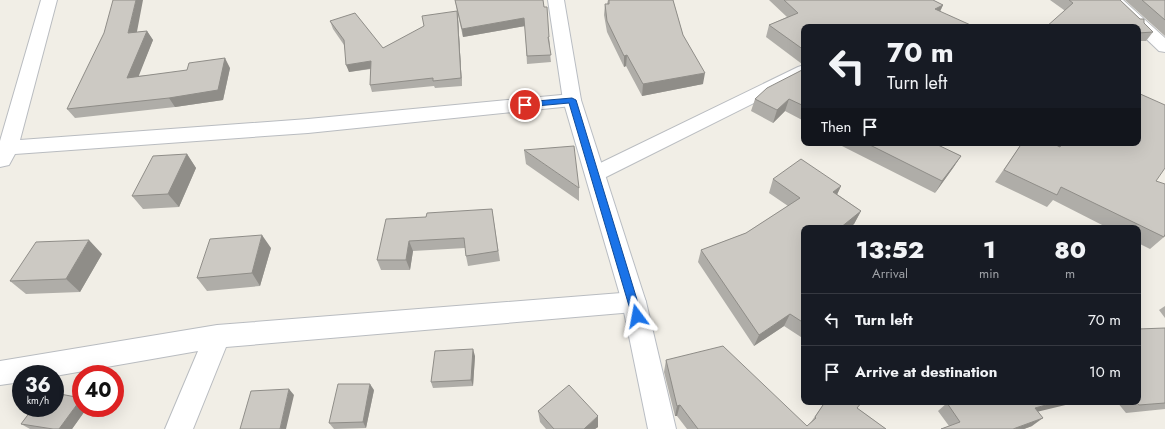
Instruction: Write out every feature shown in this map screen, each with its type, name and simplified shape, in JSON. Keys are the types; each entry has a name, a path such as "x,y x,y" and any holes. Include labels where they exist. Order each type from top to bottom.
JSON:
{"street":[{"path":"49,0 3,153 308,126 572,100"},
{"path":"556,0 572,100 634,302 662,429"},
{"path":"1114,0 1140,24"},
{"path":"1141,25 1165,47"},
{"path":"595,174 801,72"},
{"path":"0,373 217,336 634,302"},
{"path":"179,429 217,336"}],"building":[{"path":"113,0 136,0 128,33 147,31 127,78 187,70 189,63 225,58 218,90 169,98 67,109 104,33"},
{"path":"455,0 543,0 544,7 547,7 548,37 551,55 527,56 524,18 462,29"},
{"path":"609,0 673,0 683,35 705,73 643,84 627,55 624,56 607,21 605,4 609,4"},
{"path":"784,0 933,0 943,5 935,9 968,24 801,24 801,48 769,25 798,13"},
{"path":"1069,0 1120,0 1140,19 1144,19 1144,23 1153,32 1141,33 1141,24 1049,24 1073,3"},
{"path":"1142,0 1165,0 1165,20"},
{"path":"457,11 461,78 433,81 433,78 370,85 371,61 346,65 344,40 330,21 355,13 383,48 424,26 422,16"},
{"path":"801,71 801,105 789,99 777,110 755,99 767,88"},
{"path":"1141,94 1165,105 1165,168 1156,181 1165,184 1164,237 1061,187 1057,195 1004,170 1020,146 1141,146"},
{"path":"574,146 579,188 524,150"},
{"path":"872,146 940,146 961,156 942,181"},
{"path":"187,154 168,194 132,196 153,156"},
{"path":"801,159 841,186 833,192 861,211 844,225 801,225 801,321 790,314 759,335 701,250 746,233 800,198 773,179"},
{"path":"492,209 498,251 466,256 464,238 409,241 406,260 377,260 386,219 426,217 427,213"},
{"path":"262,235 252,273 197,278 210,239"},
{"path":"89,240 66,279 10,281 36,242"},
{"path":"1165,328 1165,403 1141,405 1141,329"},
{"path":"723,346 807,426 816,418 815,417 823,405 860,405 857,408 886,429 698,429 680,405 677,406 666,360"},
{"path":"473,349 471,380 431,382 435,351"},
{"path":"338,384 370,384 363,422 329,423"},
{"path":"569,385 598,416 584,429 554,429 538,411"},
{"path":"289,389 280,429 240,429 251,391"},
{"path":"64,395 72,396 72,411 59,429 21,424 26,417 64,417"},
{"path":"948,405 1046,405 1035,408 1043,418 1013,429 941,429 960,422"}],"route":[{"path":"525,105 572,100 637,316"}]}
